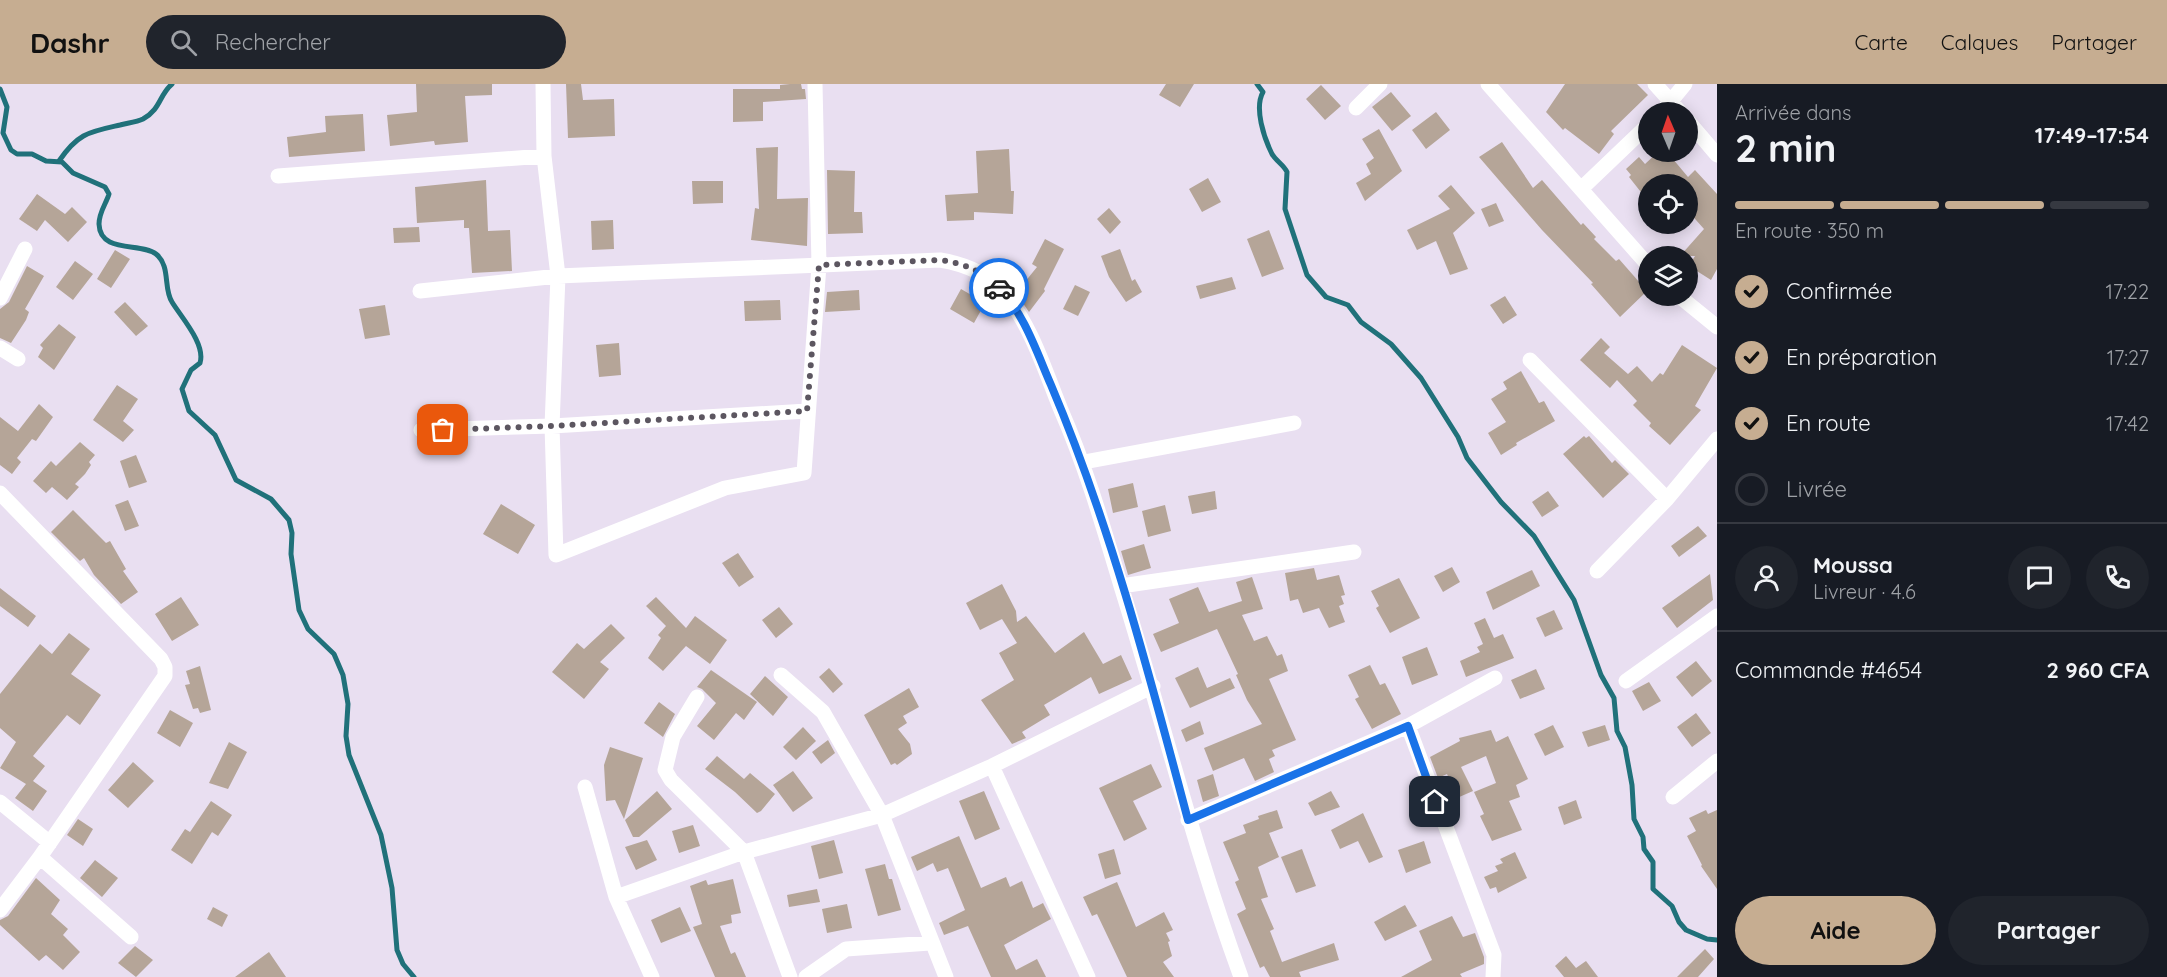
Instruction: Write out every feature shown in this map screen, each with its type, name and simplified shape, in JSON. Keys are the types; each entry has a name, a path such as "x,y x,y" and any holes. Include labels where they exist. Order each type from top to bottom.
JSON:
{"street":[{"path":"543,84 544,156 558,276 552,426 556,555 725,488 804,473 819,265 815,84"},
{"path":"1356,108 1380,84"},
{"path":"1488,84 1638,254"},
{"path":"1655,84 1667,102"},
{"path":"1675,102 1685,84"},
{"path":"1698,133 1717,155"},
{"path":"1581,189 1638,135"},
{"path":"278,176 544,156"},
{"path":"0,298 25,249"},
{"path":"420,291 558,276 940,260 959,263 992,281 1005,293 1031,337 1084,462 1153,686 1188,820 1241,977"},
{"path":"1691,306 1717,327"},
{"path":"0,348 18,359"},
{"path":"1530,360 1667,499"},
{"path":"421,430 552,426 807,411"},
{"path":"1084,462 1294,423"},
{"path":"1597,572 1667,499 1717,439"},
{"path":"0,493 161,658 165,667 165,676 50,843 0,910"},
{"path":"1121,586 1354,552"},
{"path":"1626,681 1717,616"},
{"path":"781,675 823,712 882,815 945,977"},
{"path":"1188,820 1408,726 1495,678"},
{"path":"616,897 744,852 882,815 992,766 1153,686"},
{"path":"697,697 673,737 665,770 671,780 744,852 790,977"},
{"path":"1408,726 1494,955 1493,977"},
{"path":"1673,797 1717,761"},
{"path":"992,766 1088,977"},
{"path":"585,787 616,897 652,977"},
{"path":"0,802 50,843"},
{"path":"40,857 131,937"},
{"path":"806,977 846,949 930,943"}],"building":[{"path":"416,84 492,84 492,95 465,96 468,142 435,145 434,141 390,146 387,115 417,112"},
{"path":"566,84 581,84 583,100 614,99 615,136 568,138"},
{"path":"801,84 802,89 805,89 806,99 763,102 763,121 733,122 733,89 780,89 780,85"},
{"path":"1166,84 1194,84 1180,107 1159,95"},
{"path":"1565,84 1637,84 1648,95 1638,102 1638,105 1611,131 1614,134 1599,154 1565,128 1563,130 1546,112"},
{"path":"1321,85 1341,106 1325,120 1306,99"},
{"path":"1391,92 1411,116 1392,131 1372,107"},
{"path":"1436,112 1450,130 1426,149 1412,130"},
{"path":"363,114 365,151 289,157 287,137 326,132 325,116"},
{"path":"1379,129 1402,171 1365,201 1356,183 1371,174 1366,164 1374,158 1362,139"},
{"path":"1502,142 1533,188 1542,180 1581,225 1583,223 1596,237 1594,239 1616,261 1619,259 1638,281 1638,300 1620,317 1591,284 1593,283 1542,230 1479,157"},
{"path":"778,147 777,199 808,198 807,246 751,240 755,208 759,209 756,148"},
{"path":"1009,149 1011,191 1014,191 1013,214 974,212 974,220 947,221 945,195 978,193 976,151"},
{"path":"1638,158 1638,162 1645,164 1647,162 1675,162 1685,174 1638,174 1638,188 1626,169"},
{"path":"827,170 855,171 854,212 862,212 863,233 828,234"},
{"path":"1695,170 1717,194 1717,269 1711,280 1698,272 1698,246 1689,246 1704,229 1698,222 1698,174 1691,174"},
{"path":"1208,178 1221,202 1202,212 1189,189"},
{"path":"486,180 488,231 510,230 512,271 472,273 469,228 464,228 464,220 417,223 415,187"},
{"path":"692,181 723,181 723,203 693,204"},
{"path":"1451,185 1475,213 1453,233 1468,269 1450,275 1436,241 1417,250 1407,230 1450,209 1438,196"},
{"path":"37,194 65,214 72,207 87,222 68,242 45,220 37,231 19,219"},
{"path":"1496,203 1504,221 1489,227 1481,209"},
{"path":"1109,208 1121,222 1110,234 1097,219"},
{"path":"613,220 614,249 592,250 591,221"},
{"path":"419,227 420,242 394,243 393,228"},
{"path":"1269,230 1284,269 1262,277 1247,239"},
{"path":"1045,239 1064,249 1045,291 1029,312 1016,293 1037,267 1032,264"},
{"path":"1120,249 1132,281 1135,279 1142,292 1126,302 1109,277 1101,256"},
{"path":"115,250 130,259 111,288 97,279"},
{"path":"75,261 93,274 73,300 56,287"},
{"path":"27,266 44,276 25,309 29,312 26,320 11,343 0,338 0,309 9,302"},
{"path":"1232,277 1236,289 1200,299 1196,286"},
{"path":"1075,285 1090,292 1078,316 1063,309"},
{"path":"961,289 985,303 974,323 950,309"},
{"path":"859,290 860,310 825,312 827,292"},
{"path":"1505,296 1517,315 1503,324 1490,305"},
{"path":"780,300 781,320 745,321 744,301"},
{"path":"125,302 148,326 136,336 114,312"},
{"path":"385,305 390,335 365,339 359,309"},
{"path":"59,324 76,337 54,370 38,357 43,348 40,345"},
{"path":"1601,338 1610,347 1604,353 1628,374 1637,366 1652,382 1660,373 1663,375 1682,345 1717,368 1695,406 1701,410 1670,445 1649,426 1651,423 1633,405 1637,401 1617,380 1610,388 1580,360"},
{"path":"619,343 621,375 599,377 596,345"},
{"path":"1521,371 1539,403 1544,401 1555,421 1516,443 1517,445 1501,455 1488,433 1506,422 1491,399 1507,389 1503,382"},
{"path":"117,385 138,399 123,421 134,430 123,442 93,420"},
{"path":"39,404 53,417 36,441 32,439 17,458 21,462 12,474 0,465 0,417 18,431"},
{"path":"1584,436 1586,438 1589,436 1612,463 1615,460 1629,474 1603,498 1563,454"},
{"path":"80,442 95,455 89,462 91,465 85,474 75,484 79,487 67,500 52,487 46,493 33,481 51,461 56,466"},
{"path":"136,455 147,482 129,488 120,461"},
{"path":"1133,483 1138,507 1113,513 1108,489"},
{"path":"1215,491 1217,509 1192,514 1188,496"},
{"path":"1548,491 1559,506 1542,517 1532,502"},
{"path":"128,500 139,526 125,531 115,505"},
{"path":"501,504 535,525 518,554 483,534"},
{"path":"1165,505 1171,531 1148,537 1142,511"},
{"path":"73,510 106,543 110,541 126,569 123,571 138,592 121,604 94,575 84,558 80,561 51,532"},
{"path":"1698,526 1707,536 1679,557 1671,546"},
{"path":"1144,544 1151,568 1128,575 1121,551"},
{"path":"738,553 754,577 739,587 722,563"},
{"path":"1452,567 1460,582 1443,592 1434,576"},
{"path":"1314,568 1317,580 1339,575 1345,595 1341,596 1344,604 1339,606 1345,622 1329,628 1319,608 1303,613 1298,599 1290,601 1285,573"},
{"path":"1532,570 1540,586 1493,610 1486,592"},
{"path":"1710,574 1713,600 1677,628 1662,608"},
{"path":"1252,577 1263,609 1242,615 1254,641 1267,636 1277,656 1282,654 1288,671 1269,679 1296,740 1272,750 1275,756 1269,759 1274,772 1255,781 1244,758 1213,771 1204,748 1262,724 1247,700 1236,675 1238,674 1217,629 1161,652 1153,634 1179,623 1169,599 1198,587 1209,612 1242,601 1236,582"},
{"path":"1399,578 1420,618 1390,633 1376,608 1379,606 1371,591"},
{"path":"1002,584 1016,611 1017,622 1026,616 1055,653 1084,632 1103,664 1121,655 1132,679 1099,694 1091,677 1044,705 1050,715 1022,732 1026,738 1012,744 981,700 1014,680 999,653 1017,643 1002,619 980,630 966,603"},
{"path":"0,588 36,616 28,627 0,606"},
{"path":"181,597 199,625 172,641 155,614"},
{"path":"656,597 686,628 695,616 727,640 710,664 686,646 663,671 648,658 661,638 658,635 666,626 646,606"},
{"path":"779,607 793,624 776,638 762,620"},
{"path":"1554,610 1563,629 1545,637 1536,618"},
{"path":"1485,618 1494,638 1503,634 1514,658 1466,677 1460,661 1480,652 1477,647 1483,644 1474,623"},
{"path":"611,624 625,638 600,662 609,669 584,699 552,672 577,643 584,649"},
{"path":"69,633 90,649 71,674 101,695 80,725 67,715 33,756 45,766 33,781 47,791 33,811 15,798 26,784 0,768 16,742 0,728 0,694 40,644 52,654"},
{"path":"1427,647 1438,675 1412,685 1402,657"},
{"path":"1696,661 1712,681 1692,697 1676,677"},
{"path":"1370,665 1380,685 1385,683 1401,714 1372,729 1355,699 1359,697 1348,675"},
{"path":"200,666 211,710 200,713 198,708 193,709 185,685 190,684 186,671"},
{"path":"1198,667 1207,688 1230,678 1235,688 1190,708 1175,678"},
{"path":"829,668 843,684 833,693 819,677"},
{"path":"1536,669 1545,689 1520,699 1511,680"},
{"path":"711,670 757,702 744,720 736,713 714,740 697,726 716,703 697,687"},
{"path":"765,676 788,697 773,716 750,694"},
{"path":"1649,682 1661,701 1643,711 1632,691"},
{"path":"909,688 919,707 903,716 907,723 898,729 910,744 912,754 897,765 895,763 891,765 864,715"},
{"path":"659,702 675,714 663,737 644,723"},
{"path":"170,710 193,723 180,747 157,733"},
{"path":"1696,713 1711,733 1692,747 1677,727"},
{"path":"1200,721 1204,734 1186,742 1181,730"},
{"path":"1553,725 1564,747 1545,756 1534,734"},
{"path":"1605,725 1610,740 1588,747 1582,732"},
{"path":"803,727 816,741 796,760 783,747"},
{"path":"1491,730 1496,742 1508,736 1528,779 1516,785 1520,797 1509,801 1522,830 1492,841 1480,816 1484,814 1474,792 1496,783 1486,756 1461,767 1473,791 1457,798 1447,774 1438,778 1430,757 1460,741 1459,738"},
{"path":"828,740 835,753 821,764 812,752"},
{"path":"229,742 247,752 228,789 209,783"},
{"path":"610,747 643,758 624,819 615,800 606,801 604,765"},
{"path":"717,756 744,779 750,773 775,794 761,811 757,813 735,792 705,769"},
{"path":"133,762 154,781 128,808 108,790"},
{"path":"1151,764 1162,787 1133,801 1147,829 1124,841 1099,788"},
{"path":"793,771 813,798 793,812 773,785"},
{"path":"1213,774 1219,796 1203,802 1197,780"},
{"path":"657,791 672,809 639,837 633,837 625,820"},
{"path":"984,791 1000,829 975,840 959,801"},
{"path":"1331,791 1340,807 1315,816 1308,803"},
{"path":"1576,800 1582,818 1564,825 1558,807"},
{"path":"211,801 232,815 218,836 212,832 192,864 171,850 185,829 190,832"},
{"path":"1277,810 1283,828 1269,833 1279,857 1258,867 1268,897 1261,899 1274,929 1270,931 1282,962 1334,943 1339,960 1299,972 1301,977 1270,977 1264,966 1260,968 1237,914 1246,909 1235,882 1239,880 1223,842 1246,833 1243,825 1259,819 1258,816"},
{"path":"1706,810 1708,814 1717,810 1717,889 1701,866 1687,836 1696,831 1689,818"},
{"path":"1363,813 1383,857 1369,863 1358,841 1340,849 1331,830"},
{"path":"78,819 93,829 83,846 67,835"},
{"path":"693,825 700,846 679,853 672,831"},
{"path":"959,836 981,888 1006,877 1010,887 1022,881 1033,908 1043,903 1051,919 1004,945 1016,970 1037,959 1046,977 991,977 968,926 944,935 939,923 965,910 948,868 937,872 933,863 917,871 911,857"},
{"path":"647,840 657,860 636,870 625,847"},
{"path":"834,840 843,873 819,879 811,846"},
{"path":"1424,841 1431,863 1406,873 1398,850"},
{"path":"1114,849 1121,874 1105,879 1098,854"},
{"path":"1302,849 1316,886 1296,893 1281,857"},
{"path":"1515,852 1527,878 1498,893 1496,887 1490,889 1484,877 1498,871 1495,866 1503,863 1500,859"},
{"path":"95,860 118,878 102,897 80,878"},
{"path":"885,864 901,910 878,916 865,869"},
{"path":"36,878 60,900 51,914 68,929 63,935 80,952 63,970 46,955 39,961 0,925 0,920 8,916"},
{"path":"733,879 741,913 731,915 732,923 720,926 731,954 735,952 746,977 715,977 693,927 702,924 690,886 706,880 708,885"},
{"path":"1117,882 1136,927 1164,912 1173,930 1166,933 1170,941 1168,942 1172,956 1163,962 1174,977 1127,977 1097,914 1092,916 1083,897"},
{"path":"817,889 820,902 789,907 787,895"},
{"path":"847,904 852,928 827,933 822,909"},
{"path":"1405,905 1417,926 1385,941 1374,922"},
{"path":"213,907 228,915 222,927 207,919"},
{"path":"680,907 691,931 661,943 651,920"},
{"path":"1452,916 1463,937 1475,933 1484,957 1484,964 1460,974 1462,977 1401,977 1432,960 1419,931"},
{"path":"135,946 153,960 136,977 118,963"},
{"path":"1705,949 1714,959 1698,977 1677,977"},
{"path":"269,952 286,977 235,977"},
{"path":"1566,956 1576,968 1586,961 1598,977 1564,977 1555,966"}],"waterway":[{"path":"59,161 72,145 85,135 138,121 149,115 172,84"},
{"path":"1257,84 1263,92 1259,106 1266,140 1272,154 1287,172 1285,209 1307,275 1326,297 1348,305 1361,322 1391,344 1421,378 1458,437 1467,458 1501,502 1534,536 1574,600 1601,675 1614,698 1617,731 1625,747 1632,785 1634,819 1643,837 1644,849 1653,862 1653,889 1672,906 1679,922 1686,930 1707,939 1717,940"},
{"path":"0,89 7,107 3,133 11,150 17,154 32,154 46,161 62,162 73,173 105,187 109,194 101,212 99,224 106,240 122,246 149,250 161,259 169,296 192,331 201,356 200,363 191,370 182,389 189,411 215,435 236,480 271,499 289,520 299,610 308,629 334,654 343,675 348,704 346,736 349,755 381,835 392,888 397,950 403,964 414,977"}],"way so far":[{"path":"443,430 807,411 819,265 940,260 959,263 976,270 999,288"}],"route":[{"path":"999,288 1005,293 1031,337 1084,462 1153,686 1188,820 1408,726 1435,802"}]}
